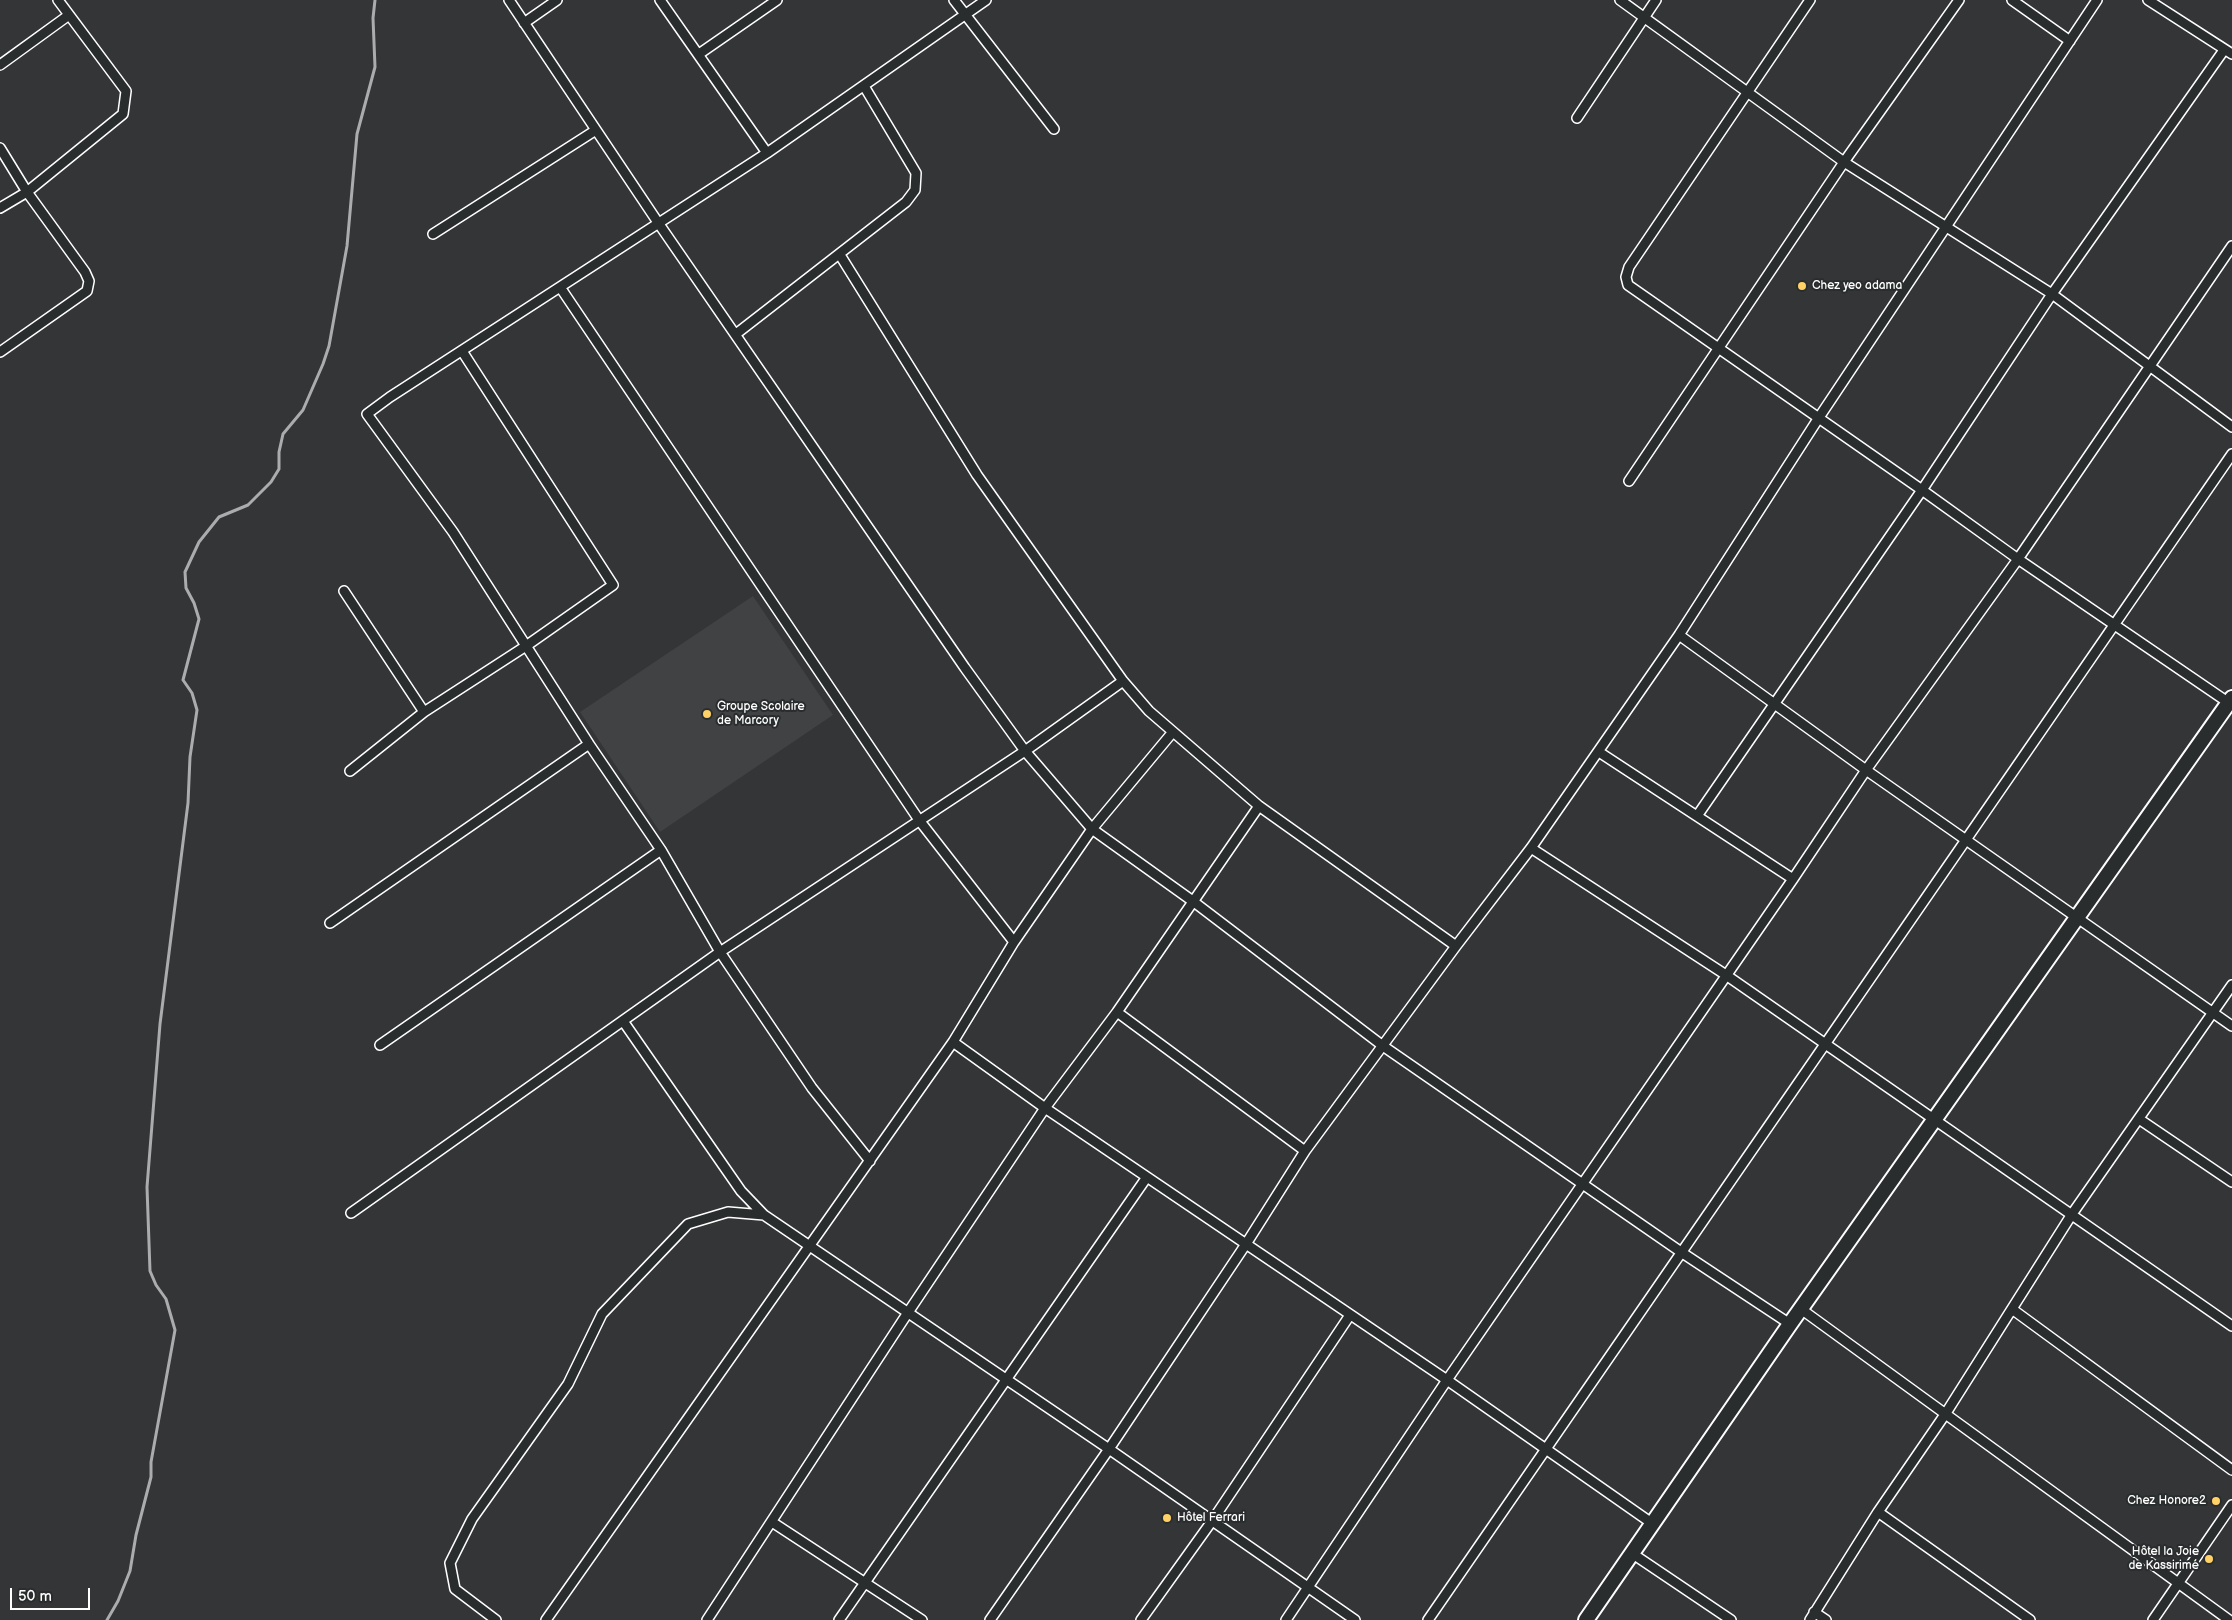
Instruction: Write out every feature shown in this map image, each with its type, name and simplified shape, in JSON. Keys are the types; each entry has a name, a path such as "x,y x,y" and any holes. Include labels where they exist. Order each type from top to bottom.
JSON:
{"street":[{"path":"0,208 26,192 123,114 126,92 58,0"},
{"path":"509,0 659,224 965,668 1025,751 1092,829 1194,902 1383,1046 1681,1252 1790,1324"},
{"path":"524,23 557,0"},
{"path":"660,0 767,153"},
{"path":"698,54 777,0"},
{"path":"954,0 1054,129"},
{"path":"870,1161 812,1088 720,952 662,850 589,744 453,532 368,414 462,350 767,153 986,0"},
{"path":"1620,0 1844,162 2052,294 2232,427"},
{"path":"1577,118 1656,0"},
{"path":"1586,1620 1790,1324 2231,702 2018,559 1628,285 1626,277 1629,267 1810,0"},
{"path":"1628,481 1844,162 1959,0"},
{"path":"2012,0 2070,41"},
{"path":"990,1620 1246,1244 1305,1151 1456,946 1531,848 1679,635 1818,419 2097,0"},
{"path":"1697,816 1922,490 2052,294 2228,52 2148,0"},
{"path":"0,65 69,15"},
{"path":"736,334 840,255 906,202 916,190 916,173 864,86"},
{"path":"433,234 596,130"},
{"path":"0,148 26,192 85,272 89,281 87,291 0,352"},
{"path":"1286,1620 1447,1380 1793,879 1866,770 2018,559 2232,246"},
{"path":"840,255 976,475 1123,681 1149,712 1259,806 1456,946"},
{"path":"560,287 919,820 1014,942"},
{"path":"350,771 424,712 526,646 613,586 462,350"},
{"path":"1428,1620 2232,454"},
{"path":"344,591 424,712"},
{"path":"1679,635 1866,770 2232,1026"},
{"path":"351,1213 720,952 1025,751 1123,681"},
{"path":"546,1620 953,1042 1014,942 1092,829 1172,733"},
{"path":"330,923 589,744"},
{"path":"1599,752 1793,879"},
{"path":"707,1620 907,1314 1045,1108 1117,1012 1259,806"},
{"path":"1531,848 1726,975 2232,1326"},
{"path":"380,1045 662,850"},
{"path":"1826,1620 1812,1616 1878,1512 1946,1413 2072,1214 2232,985"},
{"path":"1117,1012 1305,1151"},
{"path":"623,1021 741,1191 764,1215 1355,1620"},
{"path":"953,1042 1045,1108 1447,1380 1653,1524"},
{"path":"2139,1119 2232,1182"},
{"path":"839,1620 1147,1177"},
{"path":"496,1620 455,1589 450,1563 472,1519 568,1384 602,1314 688,1224 728,1212 764,1215"},
{"path":"1801,1309 2229,1620"},
{"path":"2012,1309 2232,1470"},
{"path":"1141,1620 1212,1521 1350,1315"},
{"path":"2153,1620 2232,1505"},
{"path":"1878,1512 2030,1620"},
{"path":"772,1522 922,1620"},
{"path":"1633,1554 1731,1620"}],"shaded area":[{"name":"Groupe Scolaire de Marcory","path":"753,596 833,715 660,832 580,712"}],"waterway":[{"path":"107,1620 118,1601 130,1571 136,1535 151,1477 151,1462 175,1330 166,1299 156,1285 150,1271 147,1187 160,1024 188,803 190,757 197,710 192,693 183,680 199,619 194,603 186,588 185,572 199,542 219,517 248,505 271,482 279,469 279,452 283,434 303,410 329,346 347,246 357,134 375,67 373,18 375,0"}],"place":[{"name":"Chez yeo adama","path":"1802,286"},
{"name":"Groupe Scolaire de Marcory","path":"707,714"},
{"name":"Chez Honore2","path":"2216,1501"},
{"name":"Hôtel Ferrari","path":"1167,1518"},
{"name":"Hôtel la Joie de Kassirimé","path":"2209,1559"}]}
